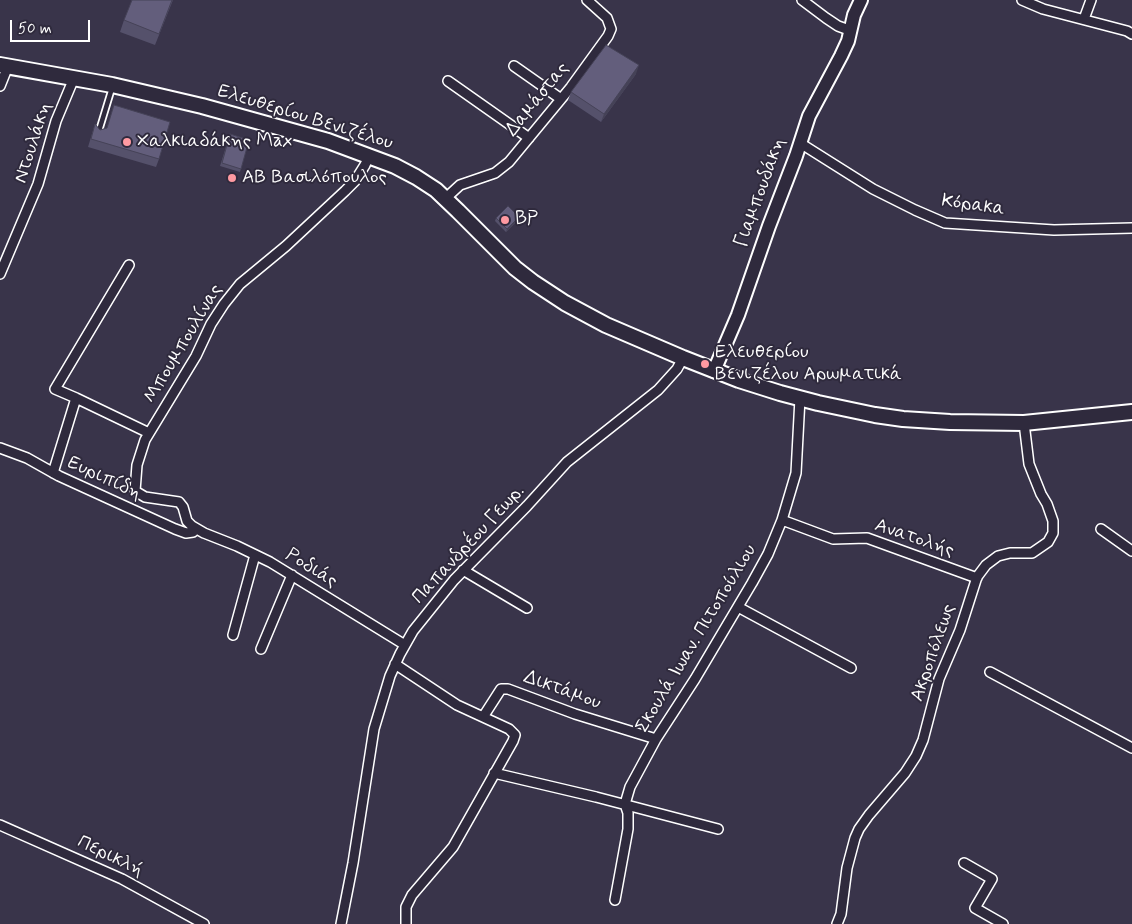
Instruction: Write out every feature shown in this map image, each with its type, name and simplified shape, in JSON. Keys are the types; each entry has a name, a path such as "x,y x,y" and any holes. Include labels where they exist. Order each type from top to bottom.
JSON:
{"main road":[{"name":"Ελευθερίου Βενιζέλου","path":"4,65 112,85 237,115 369,156 411,174 446,198 510,263 533,282 565,303 606,324 714,371 800,398 855,411 903,419 950,422 1024,423 1090,418 1132,412"}],"street":[{"name":"Δαμάστας","path":"446,198 460,185 500,170 509,162 561,99 610,32 611,24 607,18 586,0"},
{"path":"802,0 838,26 850,30"},
{"name":"Γιαμπουδάκη","path":"714,371 738,315 809,116 848,41 861,0"},
{"path":"1022,0 1043,9 1127,31 1132,34"},
{"path":"1084,19 1091,0"},
{"path":"0,86 4,65"},
{"path":"514,66 561,99"},
{"name":"Ντουλάκη","path":"0,274 38,184 56,121 74,78"},
{"path":"448,81 529,138"},
{"name":"Κόρακα","path":"800,143 873,188 945,223 1054,230 1132,228"},
{"name":"Μπουμπουλίνας","path":"196,529 187,521 183,507 179,502 145,497 135,491 137,465 149,433 196,356 211,324 231,295 251,274 286,246 350,186 369,156"},
{"path":"129,265 55,389 149,433"},
{"name":"Παπανδρέου Γεωρ.","path":"342,924 374,729 395,664 405,645 432,606 463,570 527,506 567,462 665,384 683,358"},
{"path":"54,473 76,398"},
{"name":"Σκουλά Ιωαν. Πιτοπούλιου","path":"625,804 630,787 656,739 738,607 762,565 782,520 796,473 800,398"},
{"name":"Ακροπόλεως","path":"836,924 841,914 847,868 856,838 870,815 905,773 916,756 923,740 938,679 960,630 977,578 986,565 998,556 1010,553 1032,553 1048,542 1053,533 1053,522 1047,504 1029,464 1024,423"},
{"name":"Ευριπίδη","path":"0,448 27,458 54,473 175,529 190,533 196,529"},
{"name":"Ανατολής","path":"782,520 833,539 867,538 977,578"},
{"name":"Ροδιάς","path":"196,529 255,555 292,575 405,645"},
{"path":"1101,529 1132,550"},
{"path":"233,635 255,555"},
{"path":"463,570 527,608"},
{"path":"261,649 292,575"},
{"path":"738,607 851,668"},
{"path":"395,664 457,705 509,729 515,735 452,847 412,896 406,907 406,924"},
{"path":"990,672 1132,748"},
{"name":"Δικτάμου","path":"483,716 501,689 508,689 575,714 656,739"},
{"path":"494,773 625,804 718,829"},
{"path":"615,900 628,830 628,813 625,804"},
{"name":"Περικλή","path":"0,825 122,879 204,924"},
{"path":"964,863 992,879 975,908 1002,924"}],"lane":[{"path":"98,135 112,85"}],"building":[{"path":"132,0 172,0 159,34 124,20"},
{"path":"606,45 639,65 604,114 571,92"},
{"name":"Χαλκιαδάκης Max","path":"114,105 170,122 159,159 91,139 95,124 100,130 107,128"},
{"path":"230,134 249,140 241,169 222,163"},
{"path":"508,206 519,217 507,229 496,218"}],"place":[{"name":"Χαλκιαδάκης Max","path":"127,142"},
{"name":"ΑΒ Βασιλόπουλος","path":"232,178"},
{"name":"BP","path":"505,220"},
{"name":"Ελευθερίου Βενιζέλου Αρωματικά","path":"705,364"}]}
